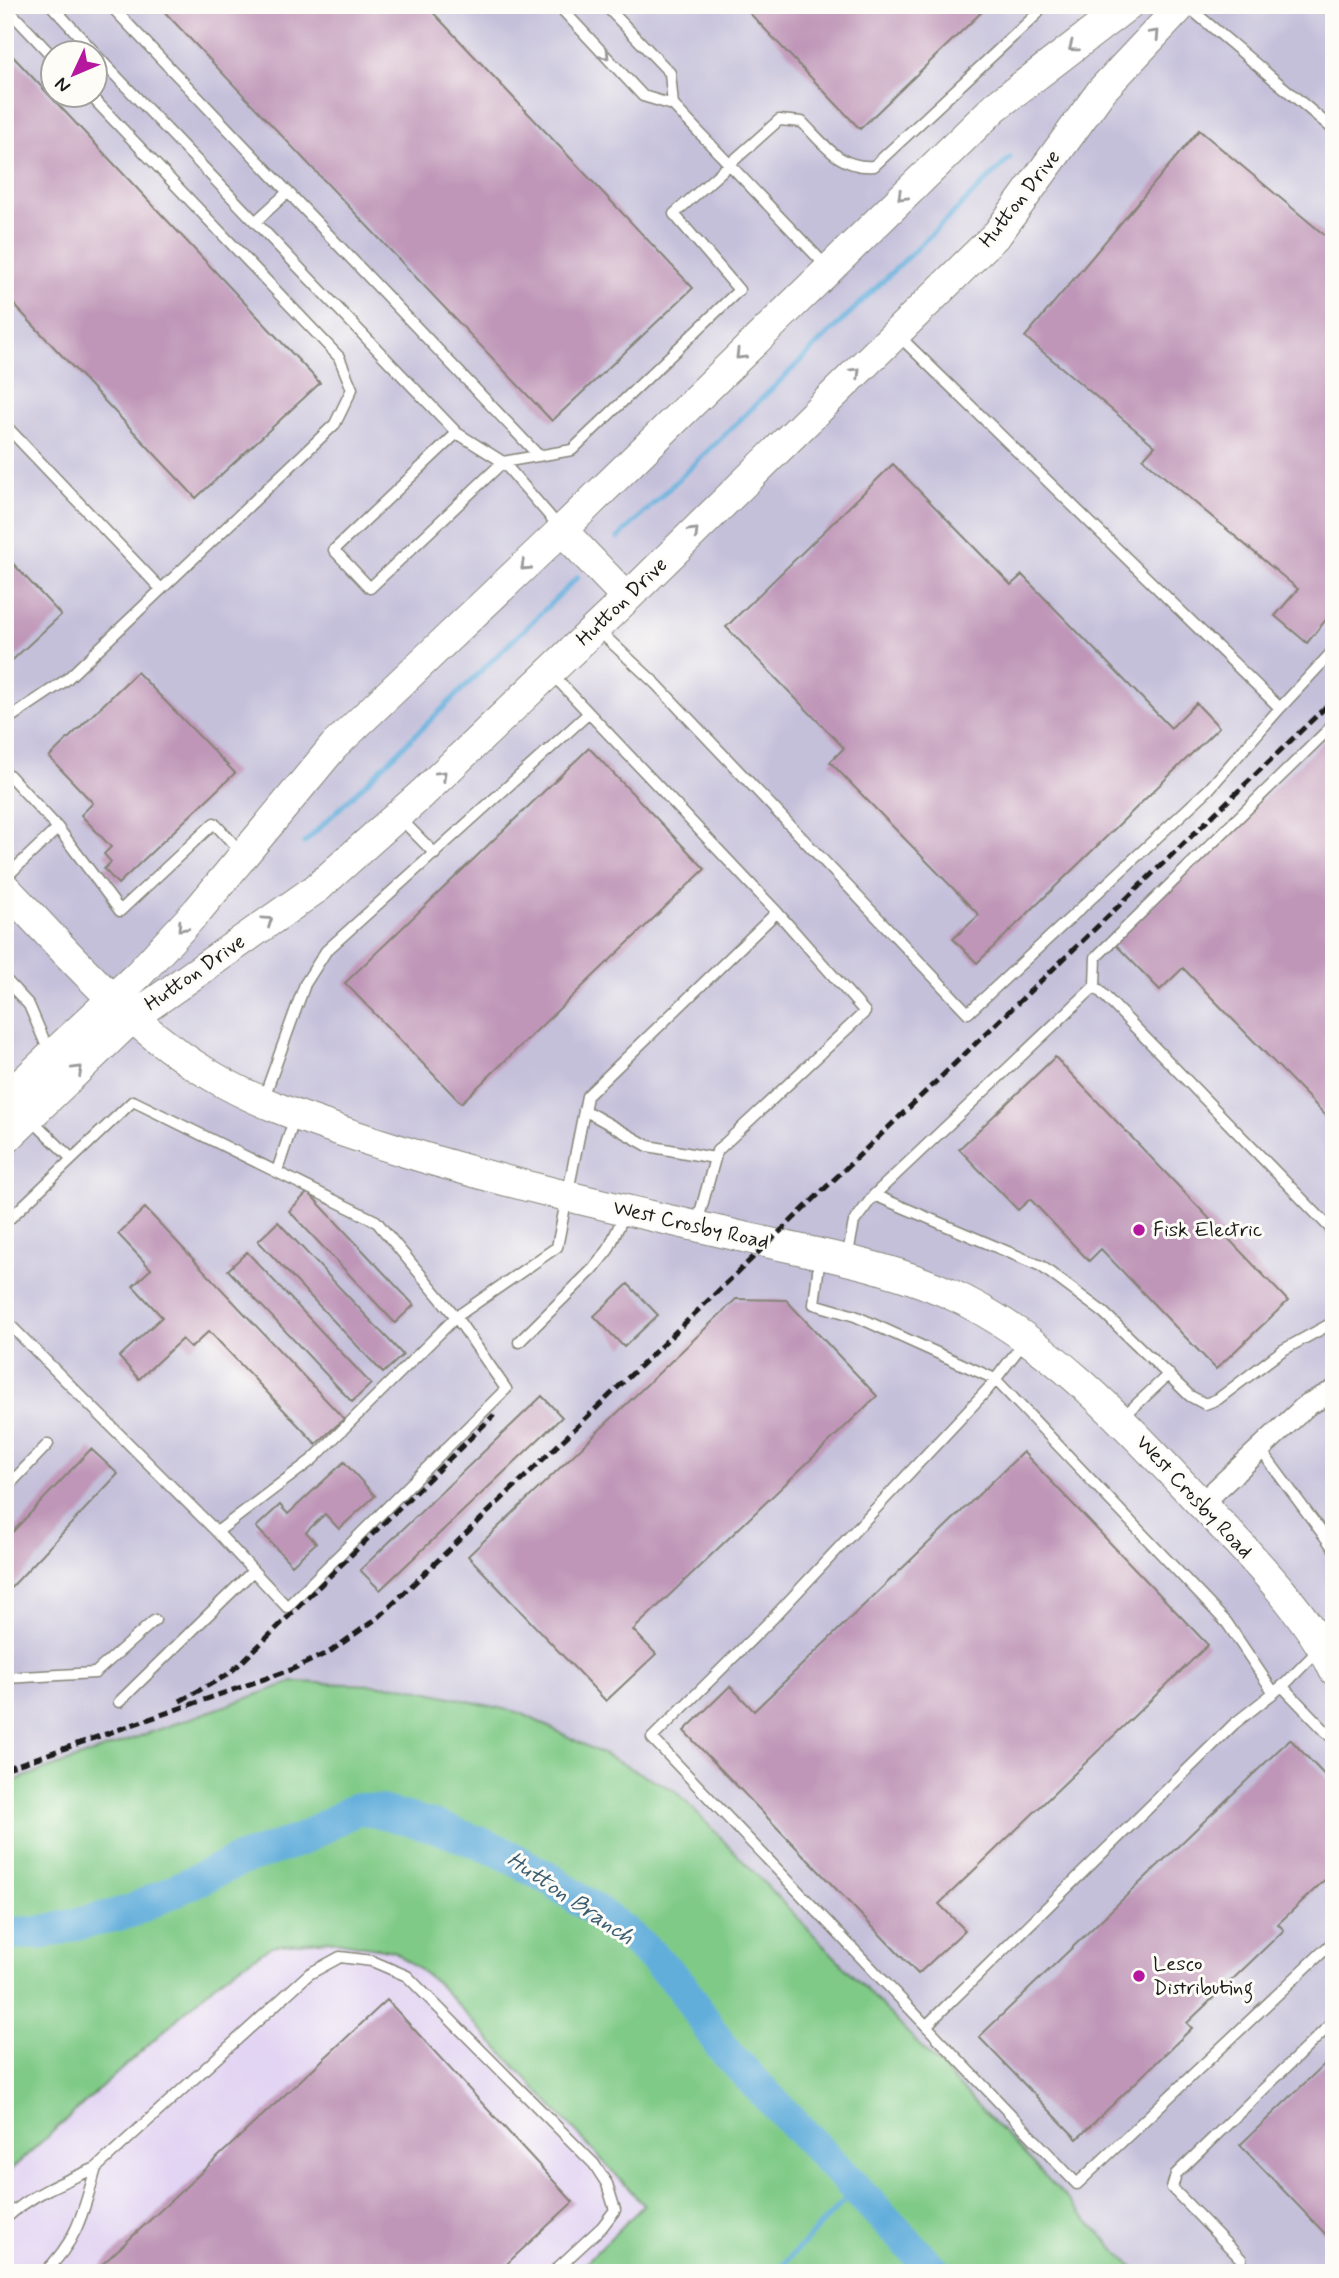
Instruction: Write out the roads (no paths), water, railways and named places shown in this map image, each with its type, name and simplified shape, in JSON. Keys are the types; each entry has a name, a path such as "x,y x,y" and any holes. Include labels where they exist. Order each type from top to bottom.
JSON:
{"street":[{"name":"Hutton Drive","path":"5,1140 29,1117 122,1008 242,853 334,746 562,530 995,107 1128,5"},
{"name":"Hutton Drive","path":"5,1099 51,1056 122,1008 317,888 398,816 627,598 998,233 1102,90 1184,5"},
{"path":"562,530 627,598"},
{"name":"West Crosby Road","path":"5,888 122,1008 162,1042 214,1077 296,1116 446,1166 833,1256 908,1277 964,1300 1070,1370 1121,1419 1264,1573 1331,1650"},
{"path":"1200,1504 1307,1405 1334,1391"}],"lane":[{"path":"51,5 81,38"},
{"path":"110,5 539,456"},
{"path":"558,5 643,96 673,105 828,268"},
{"path":"605,5 670,73 673,105"},
{"path":"457,433 334,551 370,588 503,463 572,450 739,290 674,214 779,120 803,122 839,161 858,167 874,166 1037,14 1041,5"},
{"path":"1184,5 1334,130"},
{"path":"5,6 38,41"},
{"path":"108,68 457,433 503,463 562,530"},
{"path":"5,721 66,680 335,424 352,389 339,357 102,108"},
{"path":"255,222 288,192"},
{"path":"897,333 1280,708"},
{"path":"5,425 162,589"},
{"path":"596,628 656,684 968,1013 1209,789 1334,650"},
{"path":"550,671 777,912 865,1012 717,1151 696,1226"},
{"path":"263,1100 304,984 326,951 589,713"},
{"path":"1334,724 1096,957 1096,986 1334,1232"},
{"path":"9,775 58,828 120,911 214,823 242,853"},
{"path":"398,816 435,854"},
{"path":"5,878 58,828"},
{"path":"217,1532 313,1459 456,1317 557,1247 565,1195 587,1096 777,912"},
{"path":"5,979 29,1005 51,1056"},
{"path":"1096,986 874,1195 853,1222 833,1256 814,1304 855,1316 995,1379 1227,1623 1278,1690 1334,1740"},
{"path":"5,1223 133,1101 376,1221 456,1317 506,1389 287,1607 217,1532 5,1320"},
{"path":"584,1110 648,1146 714,1158"},
{"path":"277,1171 296,1116"},
{"path":"29,1117 72,1159"},
{"path":"874,1195 1041,1266 1104,1313 1190,1396 1205,1404 1218,1399 1283,1350 1334,1322"},
{"path":"519,1342 601,1260 626,1210"},
{"path":"1026,1339 995,1379 772,1619 652,1738 1077,2184 1334,1941"},
{"path":"1121,1419 1169,1374"},
{"path":"5,1489 48,1444"},
{"path":"1260,1449 1334,1549"},
{"path":"119,1702 253,1572"},
{"path":"5,1678 95,1673 155,1620"},
{"path":"927,2025 1234,1724 1331,1650"},
{"path":"5,2219 33,2197 96,2168 309,1974 340,1957 372,1961 407,1976 594,2164 607,2184 615,2210 602,2227 552,2273"},
{"path":"1241,2259 1172,2188 1176,2174 1334,2021"},
{"path":"44,2273 63,2254 79,2227 96,2168"}],"waterway":[{"name":"Hutton Branch","path":"1318,5 1334,20"},
{"path":"618,538 1010,158"},
{"path":"304,843 578,577"},
{"name":"Hutton Branch","path":"5,1933 41,1933 129,1912 237,1861 300,1840 356,1809 382,1812 437,1827 500,1851 553,1881 621,1929 650,1954 681,1985 722,2048 936,2273"},
{"path":"775,2273 857,2187"}],"railway":[{"path":"5,1769 293,1669 331,1651 379,1617 1334,699"},
{"path":"180,1701 227,1675 241,1663 494,1415"}],"place":[{"name":"Fisk Electric","path":"1139,1230"},
{"name":"Lesco Distributing","path":"1139,1976"}]}
